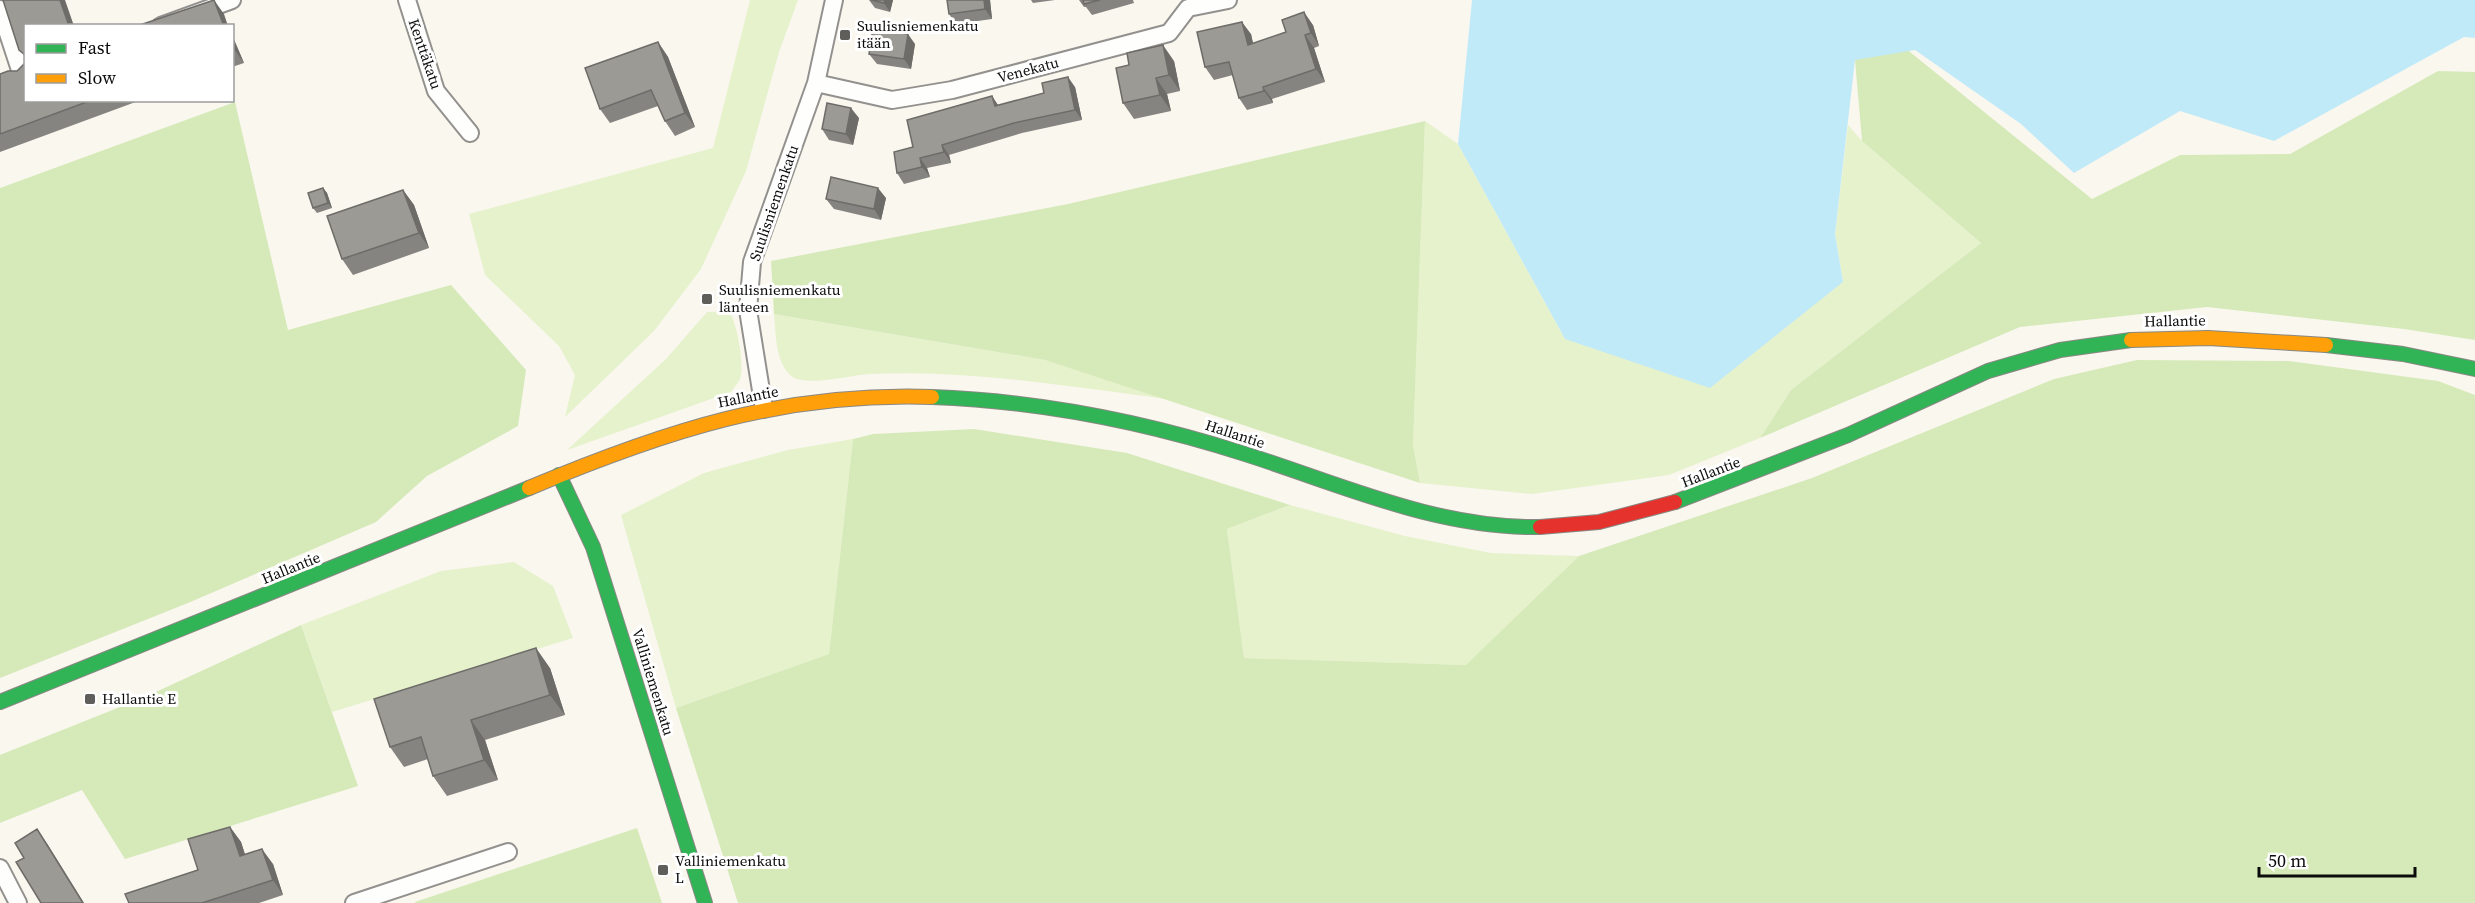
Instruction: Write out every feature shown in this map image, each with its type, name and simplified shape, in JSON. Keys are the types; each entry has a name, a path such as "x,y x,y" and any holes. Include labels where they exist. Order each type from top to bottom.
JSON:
{"street":[{"path":"166,24 231,0"},
{"name":"Kenttäkatu","path":"407,0 436,91 470,134"},
{"name":"Suulisniemenkatu","path":"764,409 748,310 752,262 816,83 834,0"},
{"name":"Venekatu","path":"816,83 892,100 951,90 1169,33 1186,4 1228,0"},
{"path":"0,9 22,76 24,75"},
{"name":"Hallantie","path":"0,702 486,507 559,475 688,428 764,409 850,399 919,396 993,401 1081,411 1203,441 1388,502 1443,517 1494,526 1533,528 1622,519 1669,506 1842,439 1987,372 2026,359 2084,346 2150,337 2223,337 2333,345 2446,361 2475,369"},
{"name":"Valliniemenkatu","path":"559,475 593,547 705,903"},
{"path":"354,903 508,852"},
{"path":"0,868 18,903"}],"green space":[{"path":"750,0 798,0 779,52 746,171 701,269 654,331 565,417 575,375 559,346 485,275 469,214 713,148"},
{"path":"1889,35 2092,199 2180,155 2290,154 2438,71 2475,72 2475,340 2404,329 2207,307 2020,327 1760,438 1791,390 1981,243 1862,141 1855,60"},
{"path":"235,102 288,330 451,285 526,370 518,426 427,476 376,522 188,603 0,678 0,188"},
{"path":"1425,121 1458,144 1565,339 1843,282 1835,234 1848,125 1862,141 1981,243 1791,390 1760,438 1669,475 1532,494 1420,483 1413,445"},
{"path":"1425,121 1413,445 1420,483 1045,360 774,314 771,261 1068,204"},
{"path":"729,311 737,334 742,364 740,379 731,392 567,450 666,359 707,312"},
{"path":"774,314 1045,360 1167,399 1019,380 944,374 870,374 816,381 796,379 790,375 781,362"},
{"path":"2137,360 2289,361 2438,381 2475,395 2475,903 738,903 676,708 829,654 853,439 873,434 974,429 1127,453 1290,505 1227,529 1244,658 1466,665 1579,556 1812,478 2054,379"},
{"path":"853,439 829,654 676,708 621,515 704,473 788,450"},
{"path":"1290,505 1405,536 1491,553 1579,556 1467,665 1244,658 1227,529"},
{"path":"514,562 553,586 573,638 332,712 301,625 441,571"},
{"path":"301,625 358,786 125,859 82,790 0,823 0,755 145,697"},
{"path":"637,828 662,903 415,903 415,902"}],"water":[{"path":"1472,0 2475,0 2475,38 2464,37 2274,141 2180,111 2074,173 2021,124 1915,50 1855,60 1835,234 1843,282 1710,388 1565,339 1458,144"}],"building":[{"path":"3,0 60,0 68,24 24,24 24,54 19,50"},
{"path":"214,0 223,24 143,24"},
{"path":"947,0 984,0 985,9 949,14"},
{"path":"1083,0 1100,0 1084,4"},
{"path":"1304,12 1311,33 1305,35 1316,69 1263,87 1264,91 1239,98 1229,62 1205,67 1197,32 1242,22 1248,45 1286,32 1282,20"},
{"path":"873,28 908,34 904,59 869,54"},
{"path":"658,42 685,113 665,121 651,90 600,109 585,68"},
{"path":"1163,45 1169,75 1156,78 1160,95 1123,103 1116,68 1129,65 1127,53"},
{"path":"24,64 24,102 87,102 0,134 0,74 17,71"},
{"path":"1068,77 1075,110 1014,123 942,145 944,152 920,158 922,167 897,173 894,152 913,147 907,120 992,96 995,106 1044,93 1042,83"},
{"path":"827,103 851,108 846,134 822,129"},
{"path":"831,177 878,188 874,209 826,199"},
{"path":"323,188 328,203 313,208 308,193"},
{"path":"403,190 419,233 342,259 327,216"},
{"path":"536,648 550,695 471,720 484,760 433,776 421,737 390,747 374,699"},
{"path":"230,827 240,856 262,849 273,880 202,903 129,903 125,894 198,870 188,839"},
{"path":"37,829 83,903 41,903 16,862 24,858 15,843"}],"traffic: fast":[{"path":"1675,502 1848,435 1988,371 2060,350 2131,340"},
{"path":"2326,345 2403,354 2475,369"},
{"path":"932,397 1051,408 1129,423 1206,442 1426,513 1502,526 1540,527"},
{"path":"559,475 593,547 705,903"},
{"path":"0,702 529,488"}],"traffic: slow":[{"path":"2131,340 2208,338 2326,345"},
{"path":"529,488 628,449 725,419 825,401 877,397 932,397"}],"traffic: jam":[{"path":"1540,527 1599,522 1675,502"}],"place":[{"name":"Suulisniemenkatu itään","path":"845,35"},
{"name":"Suulisniemenkatu länteen","path":"707,299"},
{"name":"Hallantie E","path":"90,699"},
{"name":"Valliniemenkatu L","path":"663,870"}]}
